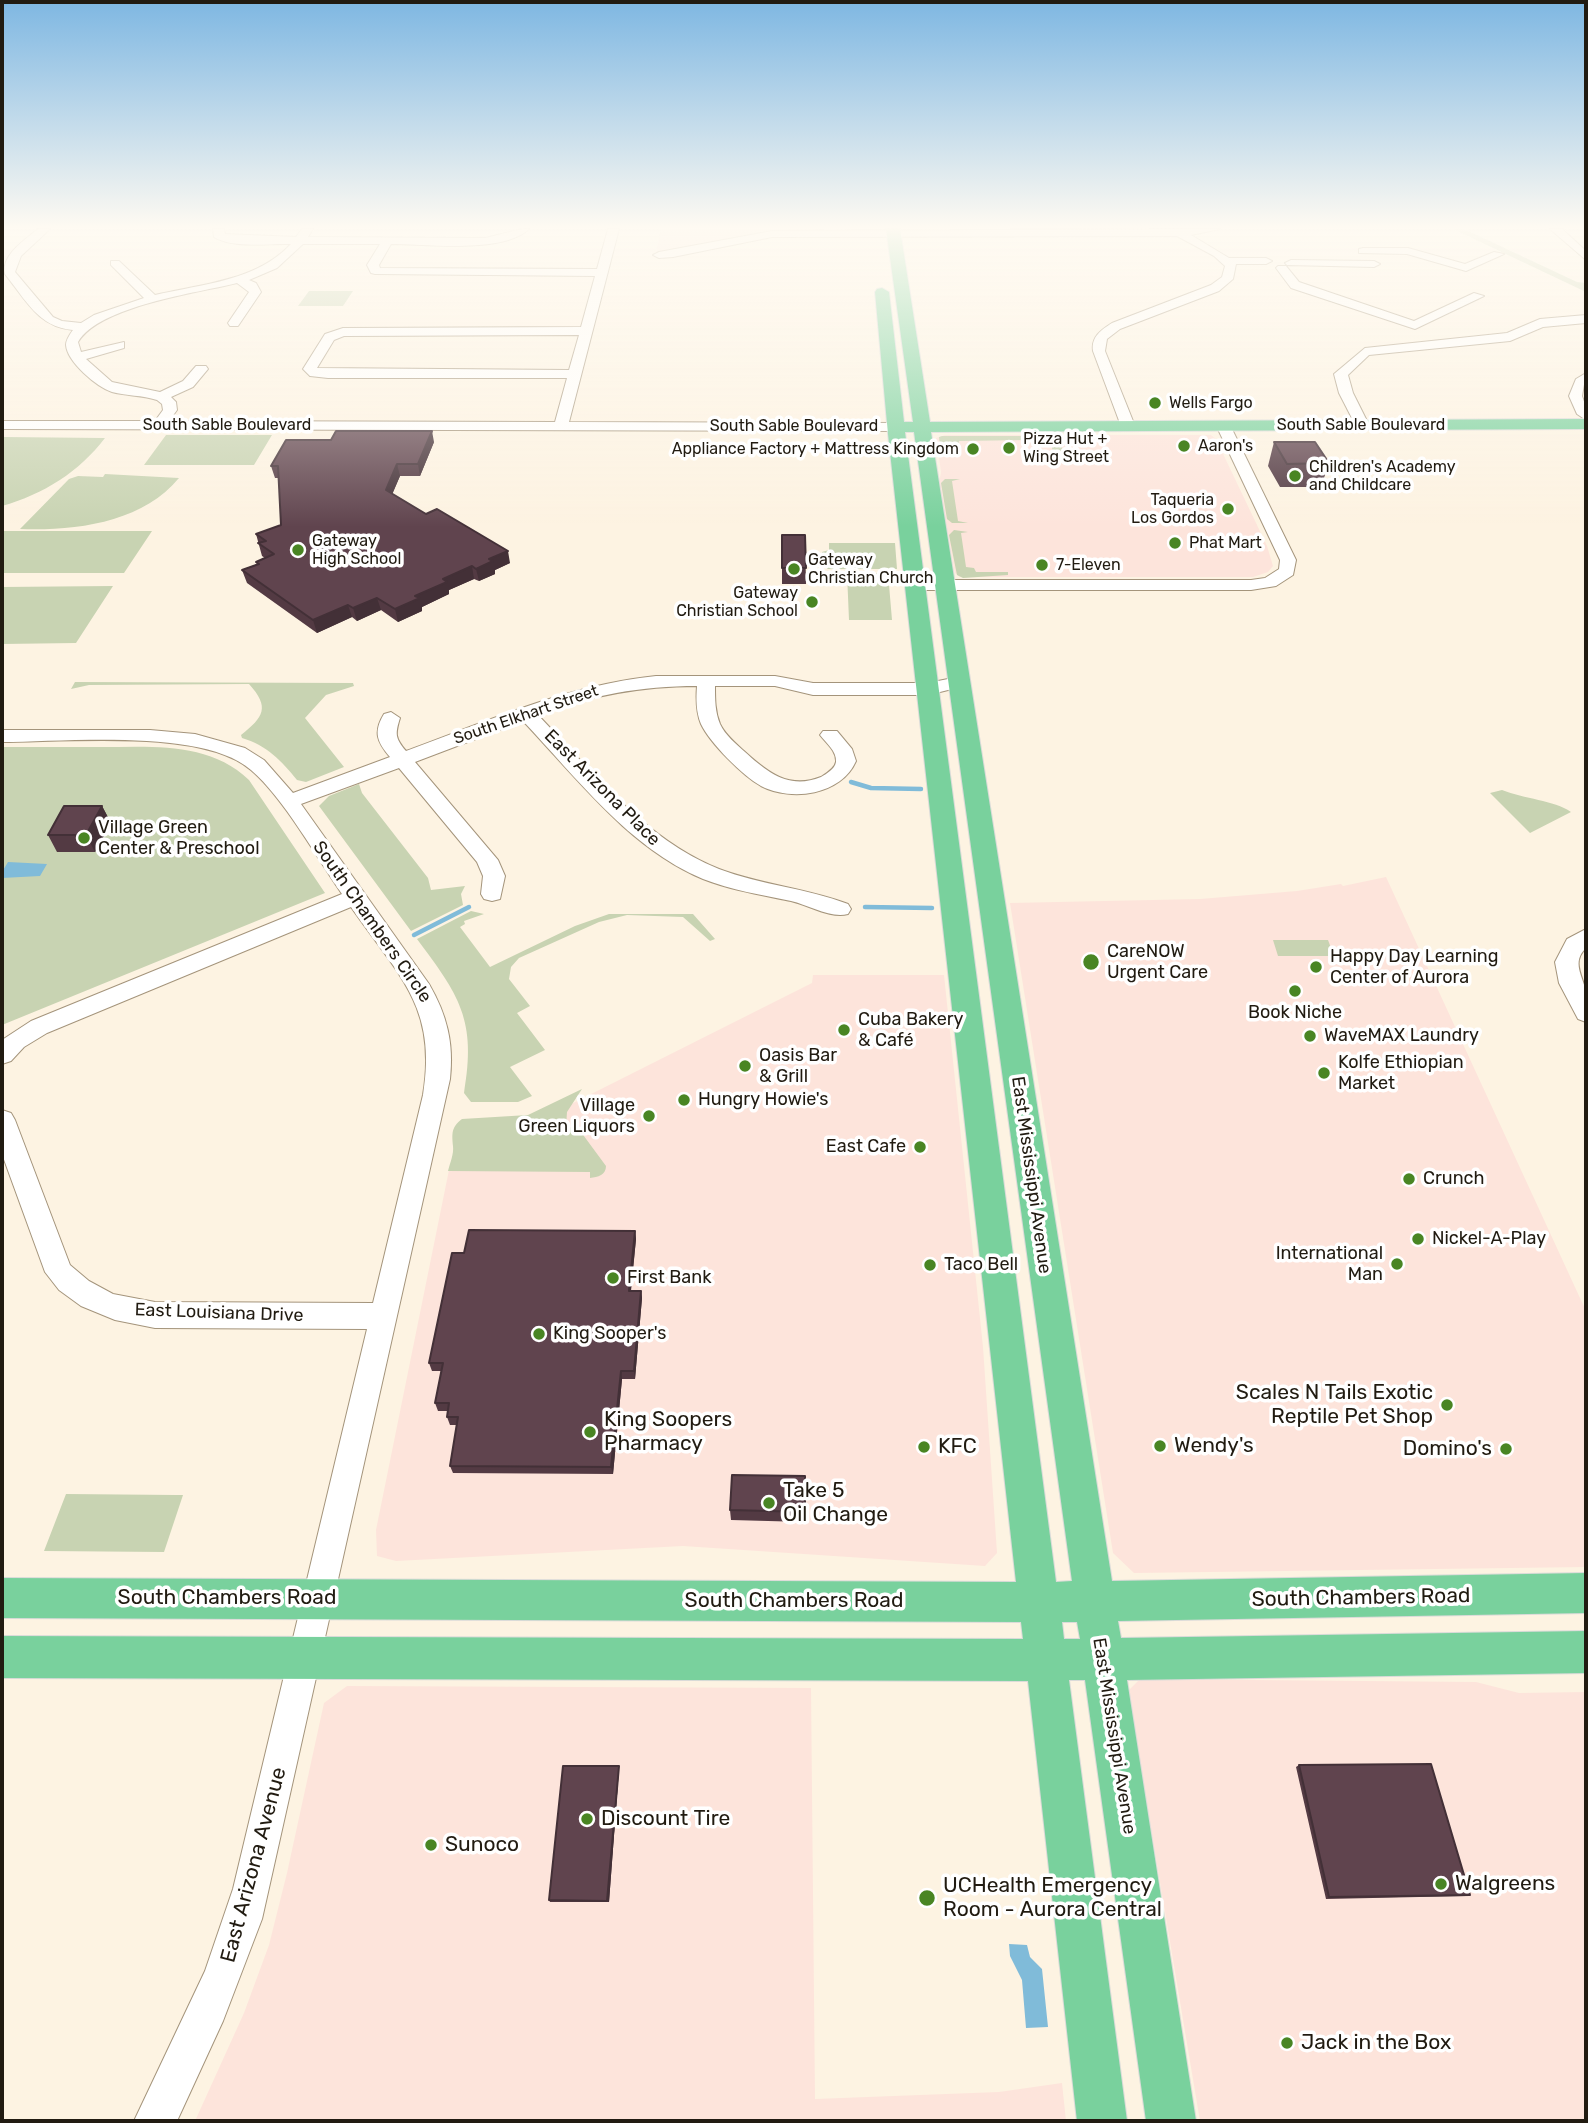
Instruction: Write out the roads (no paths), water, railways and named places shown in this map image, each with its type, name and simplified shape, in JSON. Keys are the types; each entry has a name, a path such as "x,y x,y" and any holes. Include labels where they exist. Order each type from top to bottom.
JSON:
{"main road":[{"name":"East Mississippi Avenue","path":"886,328 916,585 938,681 1094,1602 1171,2121"},
{"name":"East Mississippi Avenue","path":"906,328 944,585 938,681 1039,1602 1102,2121"},
{"name":"South Sable Boulevard","path":"896,427 1586,425"},
{"name":"South Chambers Road","path":"2,1598 1094,1602 1586,1593"},
{"path":"2,1657 1102,1660 1586,1653"}],"street":[{"path":"81,328 72,344 97,378 109,386 162,397 171,406 159,425"},
{"path":"561,425 588,328"},
{"path":"1113,328 1102,336 1099,351 1128,426"},
{"path":"1362,425 1340,374 1365,352 1510,337 1529,328"},
{"path":"575,374 317,373 310,369 329,337 343,331 587,331"},
{"path":"80,357 118,345"},
{"path":"162,397 188,384 201,369"},
{"path":"1586,377 1577,385 1574,394 1577,404 1586,416"},
{"name":"South Sable Boulevard","path":"2,425 896,427"},
{"path":"916,585 1251,585 1277,579 1287,570 1289,564 1286,555 1223,425"},
{"path":"706,681 705,706 710,727 723,743 772,783 808,788 837,776 843,770 846,759 844,750 830,735"},
{"name":"South Elkhart Street","path":"288,802 526,713 586,692 620,685 775,681 813,689 938,681"},
{"name":"East Arizona Place","path":"526,713 640,829 672,855 729,881 813,898 840,909"},
{"path":"391,718 386,738 487,860 493,873 492,894"},
{"name":"South Chambers Circle","path":"2,736 171,736 200,740 235,751 256,763 270,777 355,897 426,998 435,1017 441,1051 435,1101 320,1598"},
{"path":"2,1055 15,1041 39,1027 355,897"},
{"path":"1586,937 1572,948 1566,969 1569,984 1586,1013"},
{"name":"East Louisiana Drive","path":"2,1121 60,1272 72,1285 97,1301 121,1310 155,1315 384,1316"},
{"name":"East Arizona Avenue","path":"155,2121 208,2012 242,1927 320,1598"}],"water":[{"path":"8,862 47,864 40,876 2,878 2,872"},
{"path":"1009,1944 1027,1945 1030,1957 1042,1969 1048,2027 1026,2028 1022,1980 1010,1956"}],"waterway":[{"path":"851,782 871,788 921,789"},
{"path":"414,935 469,907"},
{"path":"865,907 932,908"}],"place":[{"name":"Wells Fargo","path":"1155,403"},
{"name":"Aaron's","path":"1184,446"},
{"name":"Pizza Hut + Wing Street","path":"1009,448"},
{"name":"Appliance Factory + Mattress Kingdom","path":"973,449"},
{"name":"Children's Academy and Childcare","path":"1295,476"},
{"name":"Taqueria Los Gordos","path":"1228,509"},
{"name":"Phat Mart","path":"1175,543"},
{"name":"Gateway High School","path":"298,550"},
{"name":"7-Eleven","path":"1042,565"},
{"name":"Gateway Christian Church","path":"794,569"},
{"name":"Gateway Christian School","path":"812,602"},
{"name":"Village Green Center & Preschool","path":"84,838"},
{"name":"CareNOW Urgent Care","path":"1091,962"},
{"name":"Happy Day Learning Center of Aurora","path":"1316,967"},
{"name":"Book Niche","path":"1295,991"},
{"name":"Cuba Bakery & Café","path":"844,1030"},
{"name":"WaveMAX Laundry","path":"1310,1036"},
{"name":"Oasis Bar & Grill","path":"745,1066"},
{"name":"Kolfe Ethiopian Market","path":"1324,1073"},
{"name":"Hungry Howie's","path":"684,1100"},
{"name":"Village Green Liquors","path":"649,1116"},
{"name":"East Cafe","path":"920,1147"},
{"name":"Crunch","path":"1409,1179"},
{"name":"Nickel-A-Play","path":"1418,1239"},
{"name":"International Man","path":"1397,1264"},
{"name":"Taco Bell","path":"930,1265"},
{"name":"First Bank","path":"613,1278"},
{"name":"King Sooper's","path":"539,1334"},
{"name":"Scales N Tails Exotic Reptile Pet Shop","path":"1447,1405"},
{"name":"King Soopers Pharmacy","path":"590,1432"},
{"name":"Wendy's","path":"1160,1446"},
{"name":"KFC","path":"924,1447"},
{"name":"Domino's","path":"1506,1449"},
{"name":"Take 5 Oil Change","path":"769,1503"},
{"name":"Discount Tire","path":"587,1819"},
{"name":"Sunoco","path":"431,1845"},
{"name":"Walgreens","path":"1441,1884"},
{"name":"UCHealth Emergency Room - Aurora Central","path":"927,1898"},
{"name":"Jack in the Box","path":"1287,2043"}]}
